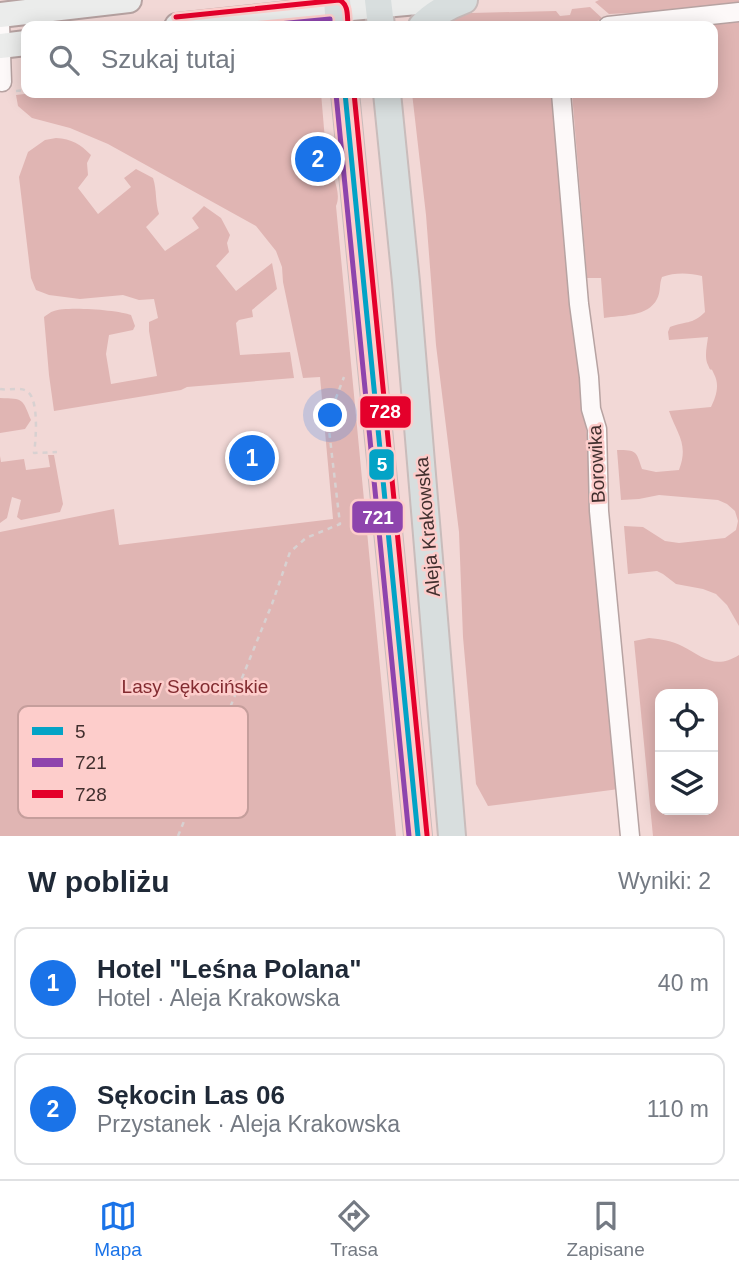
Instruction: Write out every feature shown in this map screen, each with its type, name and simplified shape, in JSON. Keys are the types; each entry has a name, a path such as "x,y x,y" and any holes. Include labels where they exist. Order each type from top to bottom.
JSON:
{"main road":[{"path":"0,15 129,0"},
{"path":"234,21 379,11 439,0"},
{"path":"427,21 445,7 464,0"},
{"path":"1,38 21,42"},
{"name":"Aleja Krakowska","path":"345,98 418,836"},
{"name":"Aleja Krakowska","path":"390,100 452,836"}],"street":[{"path":"655,21 739,12"},
{"path":"1,38 2,82"},
{"name":"Borowika","path":"561,98 579,304 591,409 597,429 599,511 630,836"}],"path":[{"path":"231,706 290,552 306,538 340,524 329,430 331,411 344,377"},
{"path":"0,389 22,389 29,392 33,399 35,419 34,453 57,452"},
{"path":"178,836 185,818"}],"green space":[{"path":"739,0 739,3 686,10 609,14 595,2"},
{"path":"590,7 603,19 448,21 471,13 556,11 560,16 570,15 572,9"},
{"path":"739,22 739,626 727,605 716,594 676,584 657,571 628,574 624,526 643,527 665,541 679,543 725,538 736,530 738,521 735,511 718,500 659,495 621,500 617,450 635,453 642,469 656,472 679,470 682,446 669,411 711,407 717,382 707,362 708,337 669,340 670,327 692,321 705,312 702,276 672,274 662,277 653,305 634,314 604,318 601,278 587,278 572,98 718,98 718,24"},
{"name":"Lasy Sękocińskie","path":"21,94 21,98 321,98 326,152 315,155 315,165 321,165 321,160 326,161 338,195 336,206 396,836 0,836 0,532 114,509 119,545 333,519 320,377 303,378 282,267 276,251 256,226 108,144 70,128 32,118 18,106 16,95"},
{"path":"413,98 556,98 619,789 488,806 476,784 463,637 459,532 436,345 426,215"},
{"path":"56,138 75,143 91,155 87,163 88,175 78,188 98,214 131,187 124,178 136,169 153,178 159,214 146,227 165,251 199,228 192,218 204,206 221,218 230,235 227,243 229,252 216,266 236,291 272,263 277,289 252,310 253,317 236,323 240,355 290,352 294,378 187,387 54,411 44,317 53,311 69,309 105,310 131,315 135,326 133,330 109,335 106,354 111,384 157,376 149,322 158,318 154,299 139,300 123,295 80,299 49,295 36,290 31,278 19,177 28,152 45,140"},
{"path":"0,398 18,400 24,404 31,420 25,429 0,433"},
{"path":"48,455 54,455 63,504 60,512 21,520 17,517 21,500 12,497 7,518 0,523 0,456 1,462 24,459 26,470 50,467"},
{"path":"649,638 666,641 716,662 739,655 739,836 653,836 634,641"}],"transit line":[{"name":"728","path":"176,17 339,0 346,7 348,21"},
{"name":"721","path":"309,21 330,21"},
{"name":"721","path":"336,98 409,836"},
{"name":"5","path":"345,98 418,836"},
{"name":"728","path":"354,98 427,835"}],"place":[{"name":"Sękocin Las 06","path":"318,159"},
{"name":"Hotel \"Leśna Polana\"","path":"252,458"}]}
